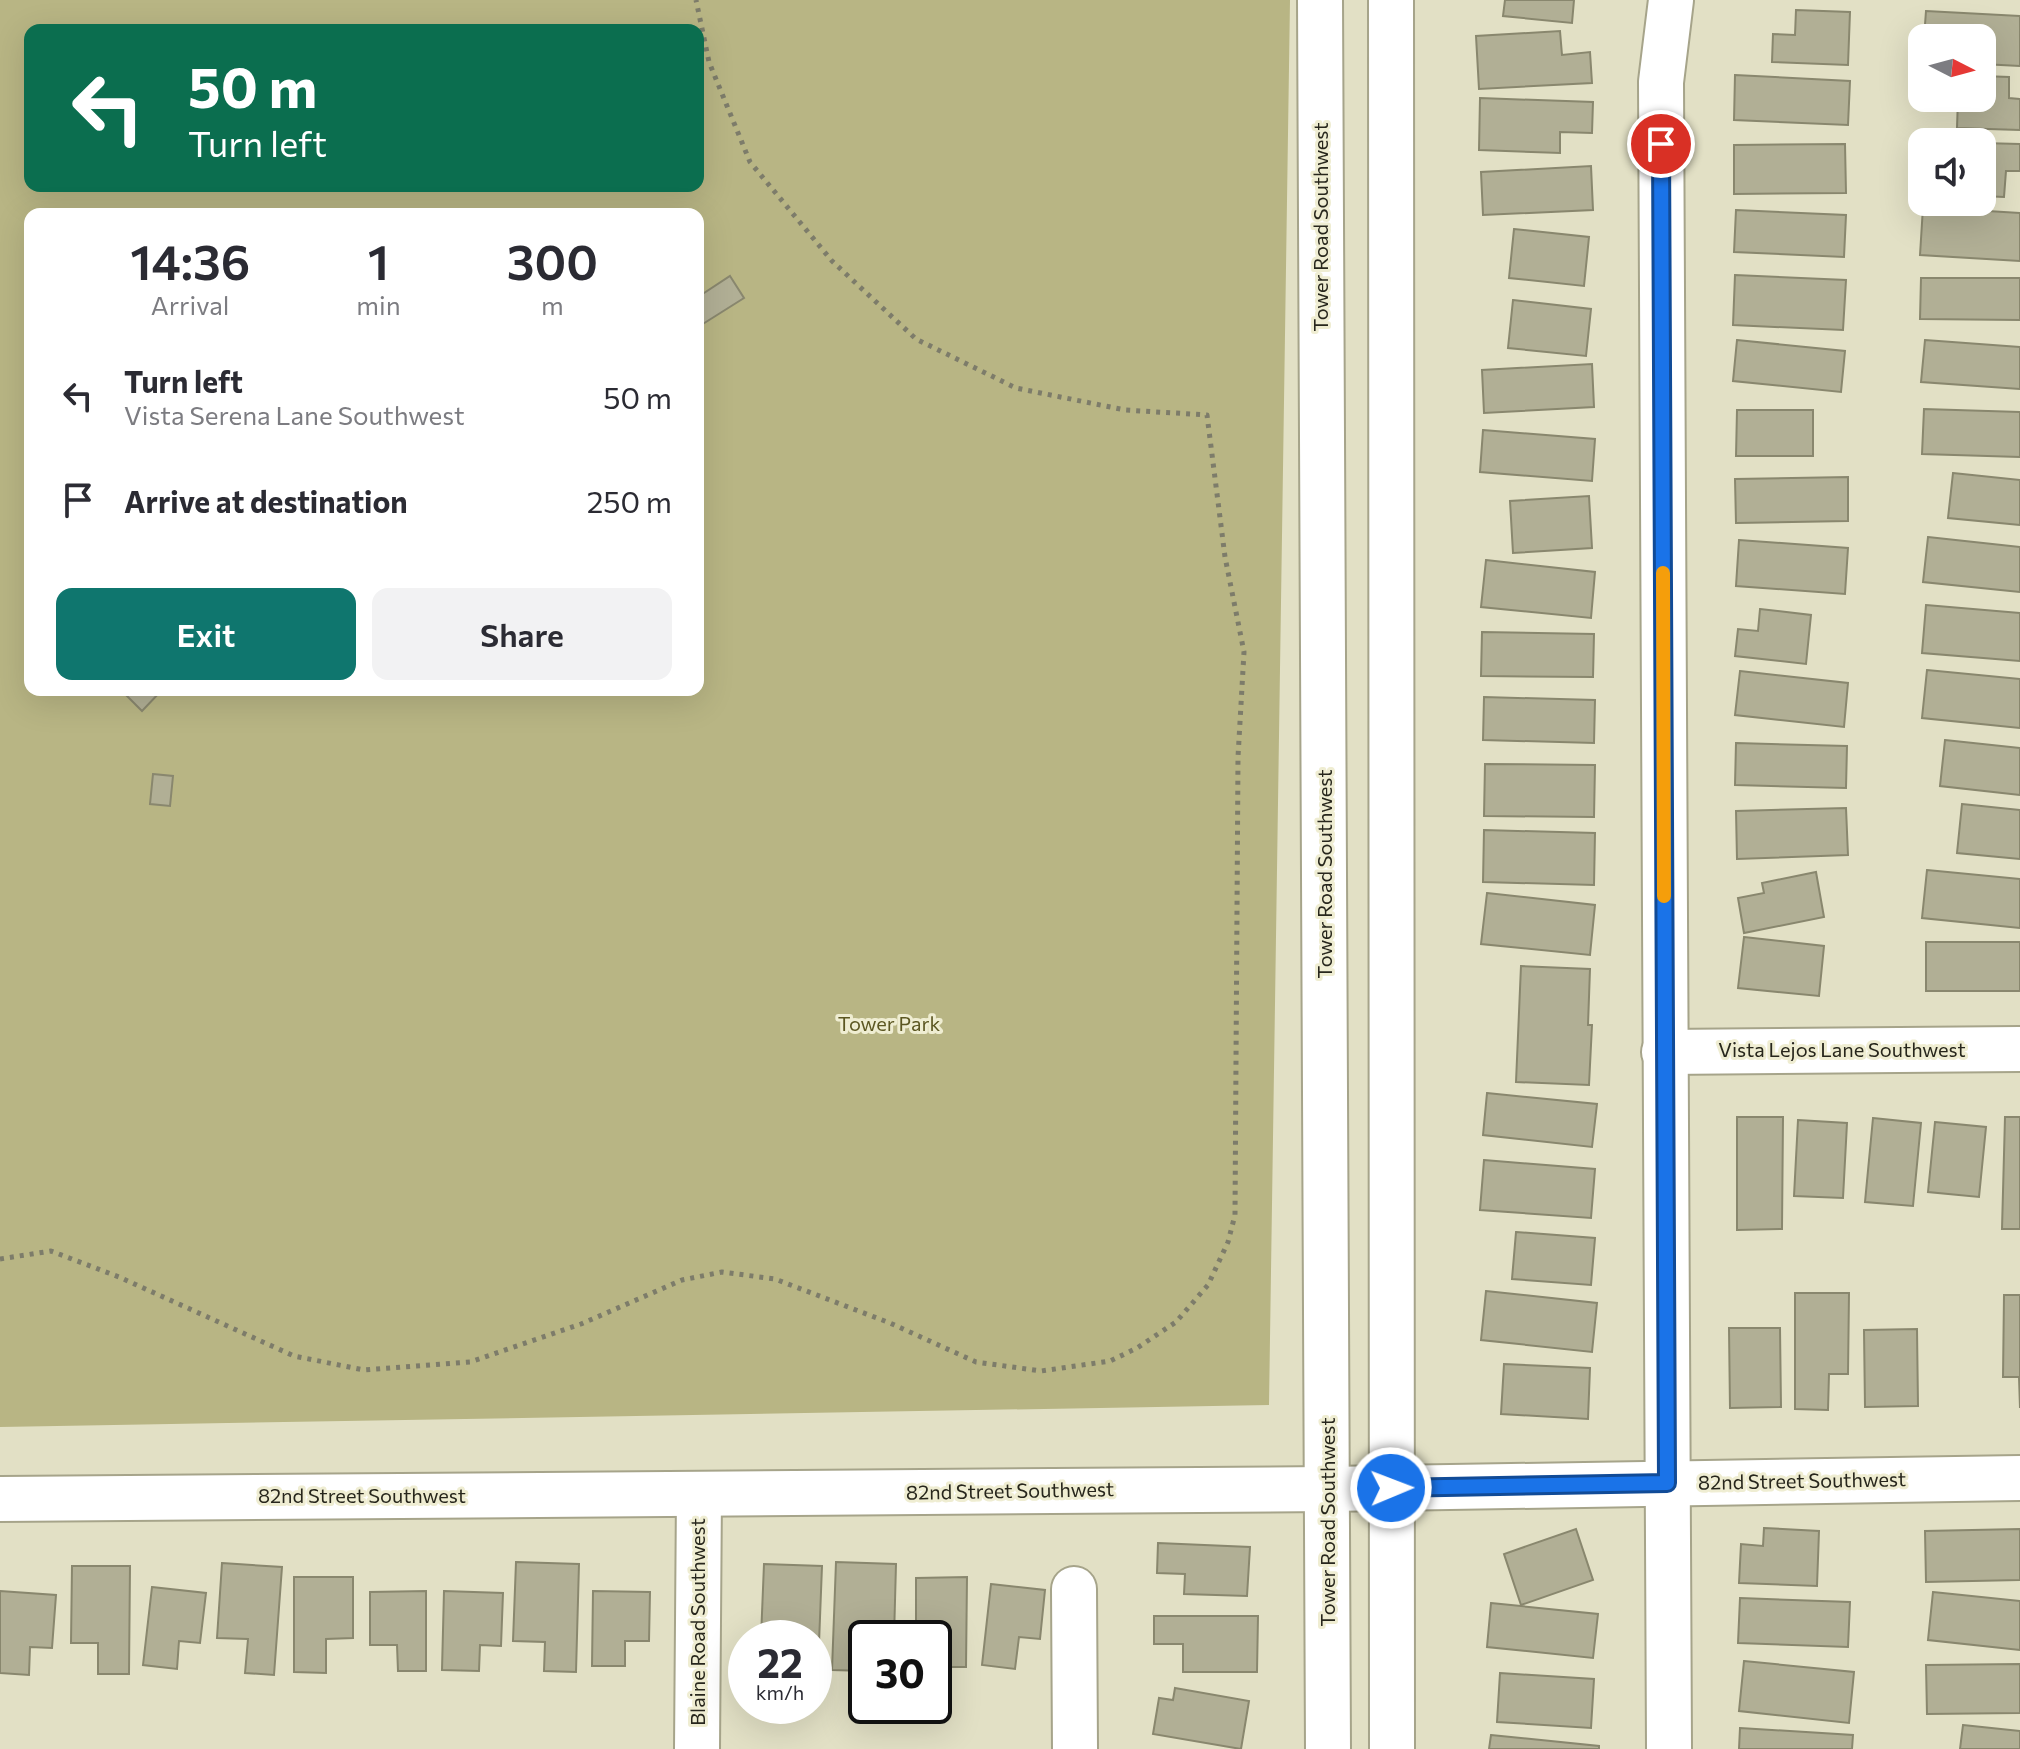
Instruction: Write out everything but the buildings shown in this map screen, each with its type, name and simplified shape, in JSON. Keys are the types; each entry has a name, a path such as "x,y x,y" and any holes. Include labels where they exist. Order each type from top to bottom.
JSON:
{"street":[{"name":"Tower Road Southwest","path":"1320,0 1328,1749"},
{"path":"1391,0 1392,1749"},
{"path":"1669,1749 1661,82 1671,0"},
{"name":"Vista Lejos Lane Southwest","path":"1664,1052 2020,1049"},
{"name":"82nd Street Southwest","path":"0,1499 1328,1489 2020,1478"},
{"name":"Blaine Road Southwest","path":"697,1749 699,1494"},
{"path":"1074,1589 1075,1749"}],"path":[{"path":"696,0 701,24"},
{"path":"0,1259 51,1251 119,1277 294,1356 364,1370 470,1362 581,1324 682,1280 722,1272 775,1279 890,1323 976,1362 1041,1371 1110,1361 1137,1348 1176,1322 1208,1285 1228,1242 1235,1215 1238,757 1244,652 1225,557 1207,415 1125,410 1016,388 916,339 832,261 750,162 709,62 704,38"}],"green space":[{"name":"Tower Park","path":"0,0 1290,0 1269,1405 0,1427"}],"slow traffic":[{"path":"1663,573 1664,896"}],"route":[{"path":"1391,1488 1667,1483 1661,144"}]}
